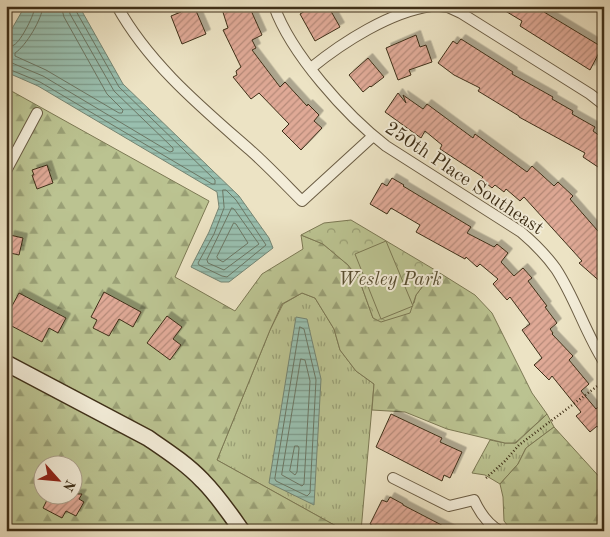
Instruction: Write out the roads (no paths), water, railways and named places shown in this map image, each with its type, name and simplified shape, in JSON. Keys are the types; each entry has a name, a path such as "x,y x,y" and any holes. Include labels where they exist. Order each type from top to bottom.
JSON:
{"street":[{"path":"117,6 144,46 175,82 302,201 372,136"},
{"name":"250th Place Southeast","path":"274,6 293,46 337,100 372,136 521,232 538,247 556,269 594,347 604,362"},
{"path":"311,68 344,43 388,20 415,8 432,6"},
{"path":"440,6 448,6 462,13 590,94 604,105"},
{"path":"6,171 37,113"},
{"path":"6,363 165,449 203,481 242,531"},
{"path":"393,478 449,506 474,500 482,515 494,528 500,531"}],"water":[{"path":"25,6 79,6 123,84 239,196 269,238 273,248 229,282 221,282 191,267 209,232 219,207 217,192 38,86 6,72 6,39"},
{"path":"296,317 307,319 321,379 314,505 269,483"}],"park label":[{"name":"Wesley Park","path":"390,278"}]}
